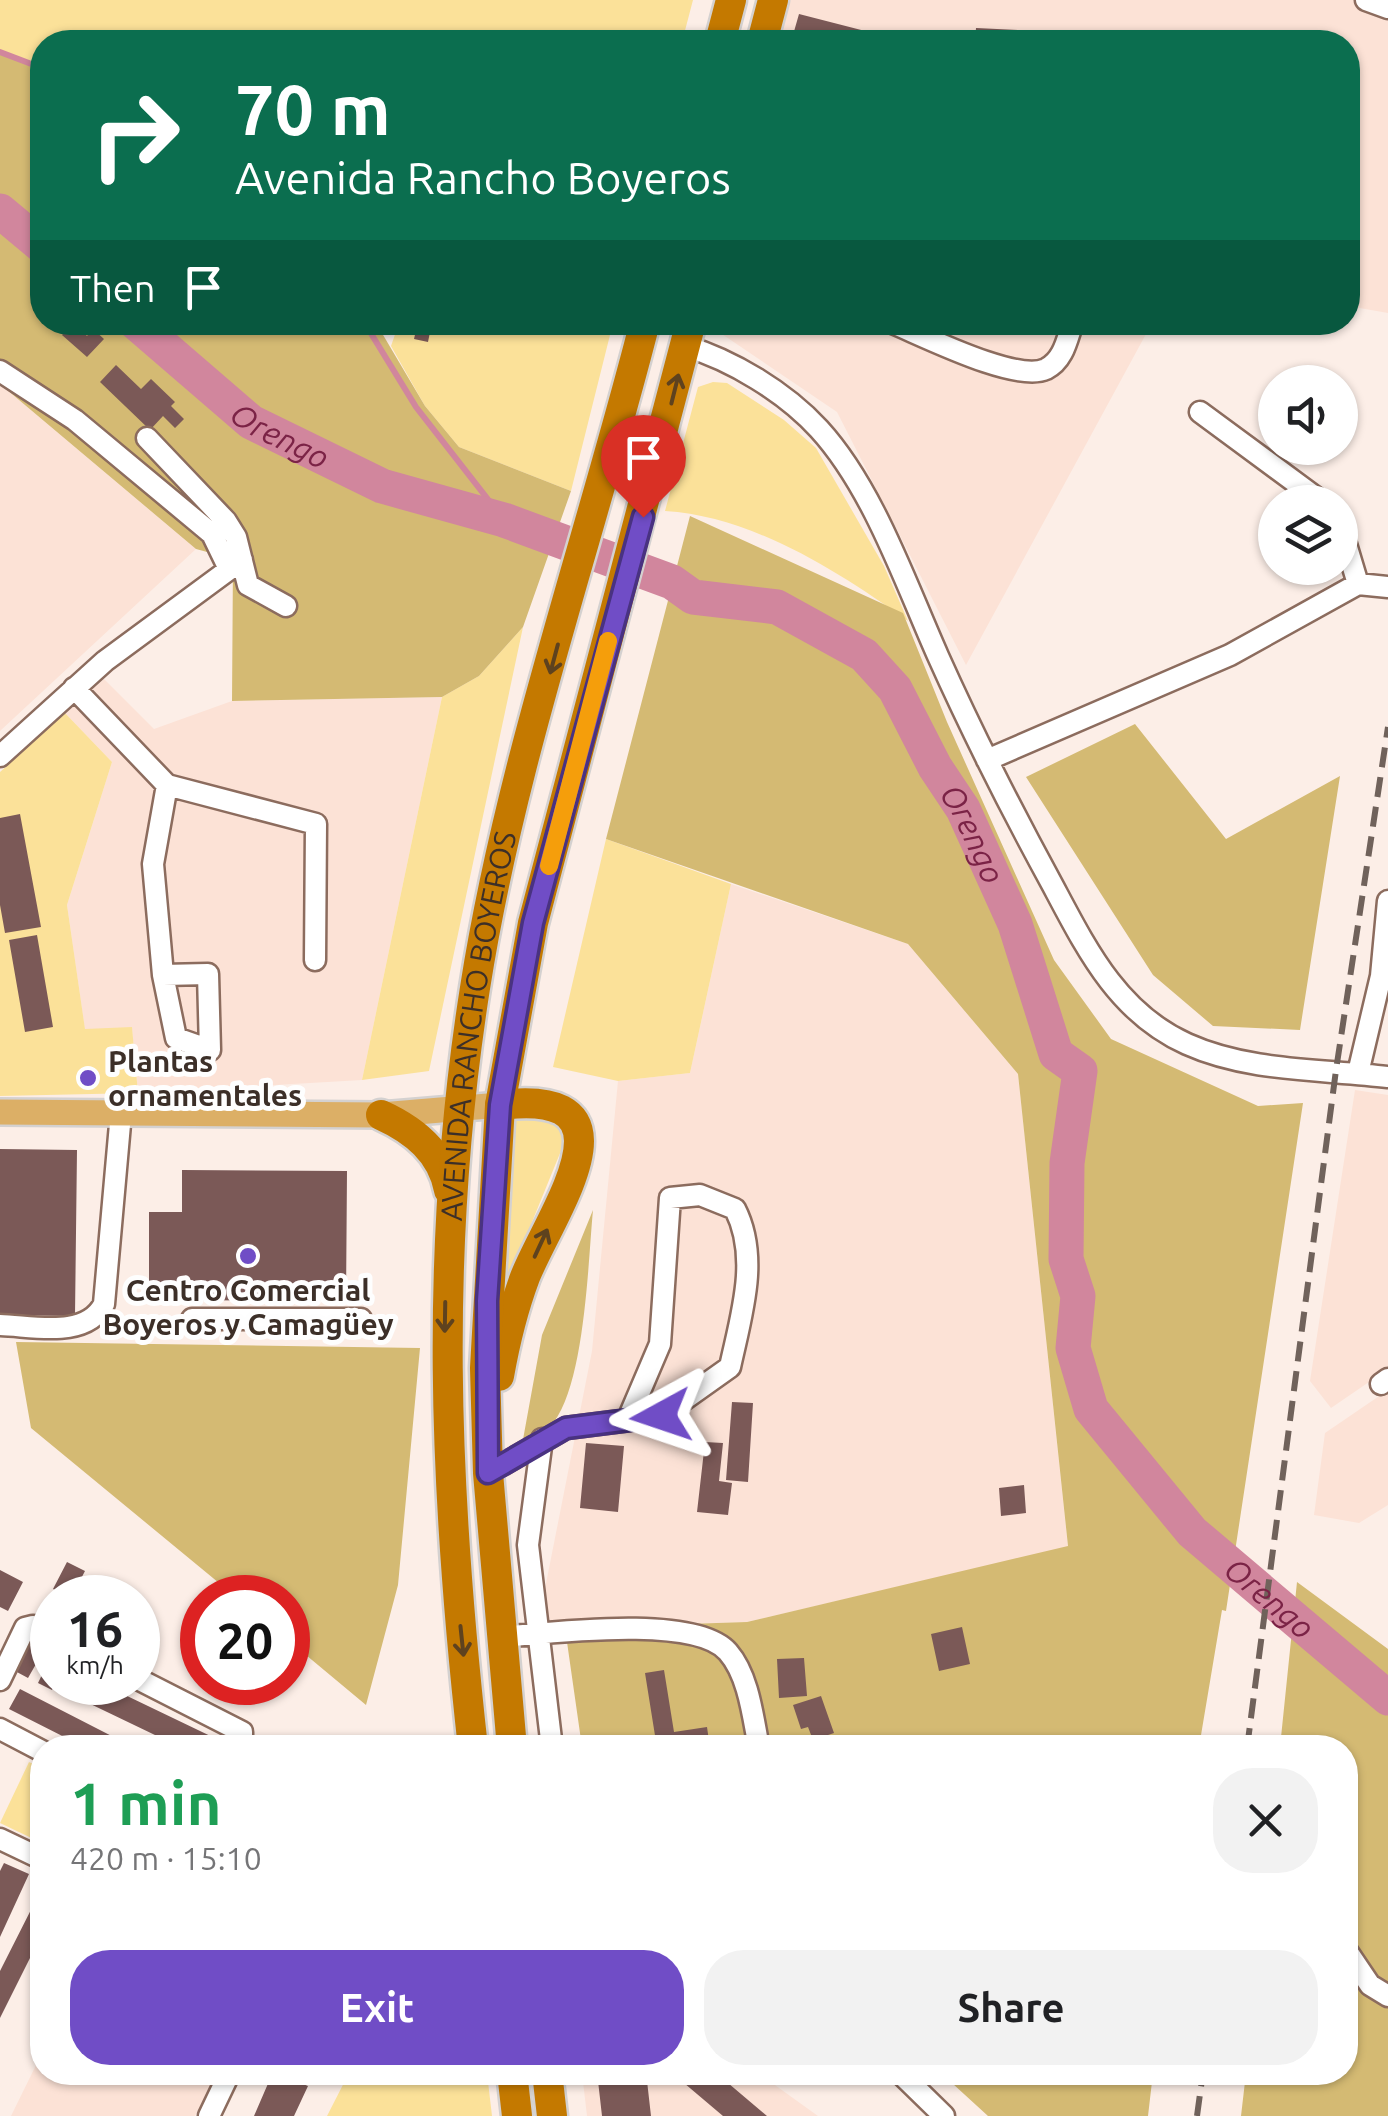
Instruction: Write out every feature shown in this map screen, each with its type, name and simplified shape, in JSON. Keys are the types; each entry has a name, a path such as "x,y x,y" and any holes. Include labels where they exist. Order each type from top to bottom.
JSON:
{"highway":[{"path":"723,30 731,0"},
{"path":"765,30 773,0"},
{"name":"AVENIDA RANCHO BOYEROS","path":"473,1735 448,1468 444,1378 448,1219 460,1109 475,986 493,900 642,335"},
{"name":"AVENIDA RANCHO BOYEROS","path":"511,1735 488,1473 487,1301 500,1105 533,923 643,517 688,335"},
{"path":"488,1473 500,1370 514,1308 576,1169 580,1142 576,1122 560,1107 535,1102 500,1105"},
{"path":"381,1115 406,1128 432,1150 448,1180 448,1219"},
{"path":"513,2085 517,2116"},
{"path":"548,2085 552,2116"}],"main road":[{"path":"0,1112 381,1115 500,1105"}],"street":[{"path":"1366,0 1388,8"},
{"path":"689,335 818,427 857,478 987,760 1083,942 1132,1010 1186,1044 1246,1063 1388,1077"},
{"path":"923,335 1016,372 1045,370 1061,357 1069,335"},
{"path":"0,371 76,420 212,534 248,585 286,606"},
{"path":"1200,412 1299,485"},
{"path":"146,438 226,521 235,564"},
{"path":"0,756 74,688 235,564"},
{"path":"1358,584 1388,587"},
{"path":"987,760 1230,655 1356,585"},
{"path":"74,688 166,785 316,824 315,960"},
{"path":"163,976 153,864 166,785"},
{"path":"1358,1073 1381,976 1388,902"},
{"path":"0,1326 67,1327 86,1325 97,1318 104,1304 121,1112"},
{"path":"488,1473 566,1428 661,1416 730,1367 747,1285 746,1231 735,1209 700,1195 670,1198 660,1344 628,1420"},
{"path":"192,1320 361,1320"},
{"path":"542,1439 528,1545 551,1735"},
{"path":"0,1680 25,1628 30,1627"},
{"path":"501,1636 660,1630 699,1636 728,1651 742,1678 756,1735"},
{"path":"160,1692 231,1735"},
{"path":"0,1730 30,1745"},
{"path":"0,1839 30,1854"},
{"path":"1358,1967 1370,1985 1388,1996"},
{"path":"209,2116 224,2085"},
{"path":"912,2085 944,2116"}],"shaded area":[{"path":"0,0 693,0 685,30 30,30 30,63 0,52"},
{"path":"786,0 1388,0 1388,313 1360,308 1360,30 778,30"},
{"path":"0,52 30,63 30,335 383,335 425,406 459,447 571,491 523,627 479,676 442,697 232,701 233,559 196,549 0,384"},
{"path":"395,335 610,335 571,491 459,447 425,406 391,346"},
{"path":"723,335 1145,335 966,665 837,412"},
{"path":"727,383 784,420 816,448 884,566 908,621 824,566 762,535 698,515 665,511 698,387"},
{"path":"0,384 196,549 0,731"},
{"path":"690,516 903,613 947,722 1054,960 1111,1039 1258,1106 1303,1103 1226,1611 1222,1610 1201,1735 580,1735 565,1628 747,1622 1068,1546 1018,1074 908,944 606,839"},
{"path":"523,627 429,1071 362,1080 442,697 479,676"},
{"path":"104,679 154,729 232,701 442,697 362,1080 138,1093 132,1028 85,1030 67,905 112,762 65,713"},
{"path":"65,713 112,762 67,905 85,1029 132,1027 138,1093 0,1096 0,772"},
{"path":"1135,724 1226,839 1340,776 1300,1030 1213,1026 1153,975 1026,777"},
{"path":"606,839 731,884 690,1073 618,1081 553,1067"},
{"path":"731,884 908,944 1018,1074 1068,1547 747,1622 537,1629 592,1351 618,1081 690,1073"},
{"path":"1355,1090 1388,1095 1388,1369 1331,1408 1310,1381"},
{"path":"539,1113 560,1126 565,1141 503,1293 510,1125 516,1117"},
{"path":"593,1210 583,1320 572,1379 554,1422 522,1445 542,1335"},
{"path":"16,1342 420,1348 398,1585 366,1705 310,1658 310,1575 209,1575 31,1428"},
{"path":"1388,1390 1388,1505 1359,1523 1314,1515 1325,1433"},
{"path":"1297,1582 1388,1649 1388,2116 1241,2116 1245,2085 1358,2085 1358,1735 1281,1735"},
{"path":"29,1762 30,1762 30,1837 0,1823"},
{"path":"30,2077 30,2085 211,2085 195,2116 11,2116"},
{"path":"343,2085 488,2085 492,2116 327,2116"},
{"path":"583,2085 775,2085 818,2116 587,2116"},
{"path":"954,2085 1152,2085 1148,2116 988,2116"}],"building":[{"path":"799,14 861,30 794,30"},
{"path":"62,335 100,335 104,339 87,357"},
{"path":"415,335 429,335 428,342 414,339"},
{"path":"116,365 141,389 151,379 175,402 171,406 184,419 175,428 163,416 150,430 100,382"},
{"path":"20,814 41,927 5,933 0,905 0,818"},
{"path":"37,935 53,1027 25,1032 9,940"},
{"path":"0,1149 77,1150 75,1316 0,1315"},
{"name":"Centro Comercial Boyeros y Camagüey","path":"182,1170 347,1171 346,1301 149,1300 149,1212 182,1212"},
{"path":"732,1402 753,1403 748,1482 726,1480"},
{"path":"705,1442 723,1443 719,1481 732,1483 728,1515 697,1512"},
{"path":"586,1443 624,1446 618,1512 580,1508"},
{"path":"1024,1485 1026,1513 1001,1516 999,1488"},
{"path":"67,1562 85,1571 83,1575 60,1575"},
{"path":"0,1570 23,1582 8,1611 0,1607"},
{"path":"962,1627 970,1664 939,1671 931,1634"},
{"path":"30,1645 28,1678 15,1671"},
{"path":"804,1658 807,1696 779,1698 777,1659"},
{"path":"664,1670 674,1732 707,1727 708,1735 655,1735 645,1673"},
{"path":"20,1689 30,1694 30,1705 51,1705 110,1735 60,1735 9,1709"},
{"path":"821,1696 834,1733 811,1735 808,1727 801,1729 793,1705"},
{"path":"92,1705 146,1705 208,1735 155,1735"},
{"path":"4,1863 29,1874 0,1937 0,1871"},
{"path":"30,1912 30,1958 0,2018 0,1971"},
{"path":"267,2085 308,2086 294,2116 254,2116"},
{"path":"598,2085 647,2085 651,2116 602,2116"},
{"path":"686,2085 730,2085 767,2116 723,2116"}],"waterway":[{"path":"0,52 30,63"},
{"name":"Orengo","path":"0,211 30,236"},
{"name":"Orengo","path":"150,335 251,422 382,486 504,520 672,582 693,597 777,607 864,655 895,689 935,767 963,809 1015,924 1056,1054 1080,1071 1067,1163 1066,1259 1078,1296 1073,1348 1091,1409 1192,1532 1388,1698"},
{"path":"372,335 416,407 504,520"}],"railway":[{"path":"1249,1735 1336,1070 1388,727"},
{"path":"1197,2116 1201,2085"}],"slow traffic":[{"path":"549,866 608,641"}],"place":[{"name":"Plantas ornamentales","path":"88,1078"},
{"name":"Centro Comercial Boyeros y Camagüey","path":"248,1256"}],"route":[{"path":"643,517 533,923 500,1105 487,1301 488,1473 566,1428 661,1416"}]}
